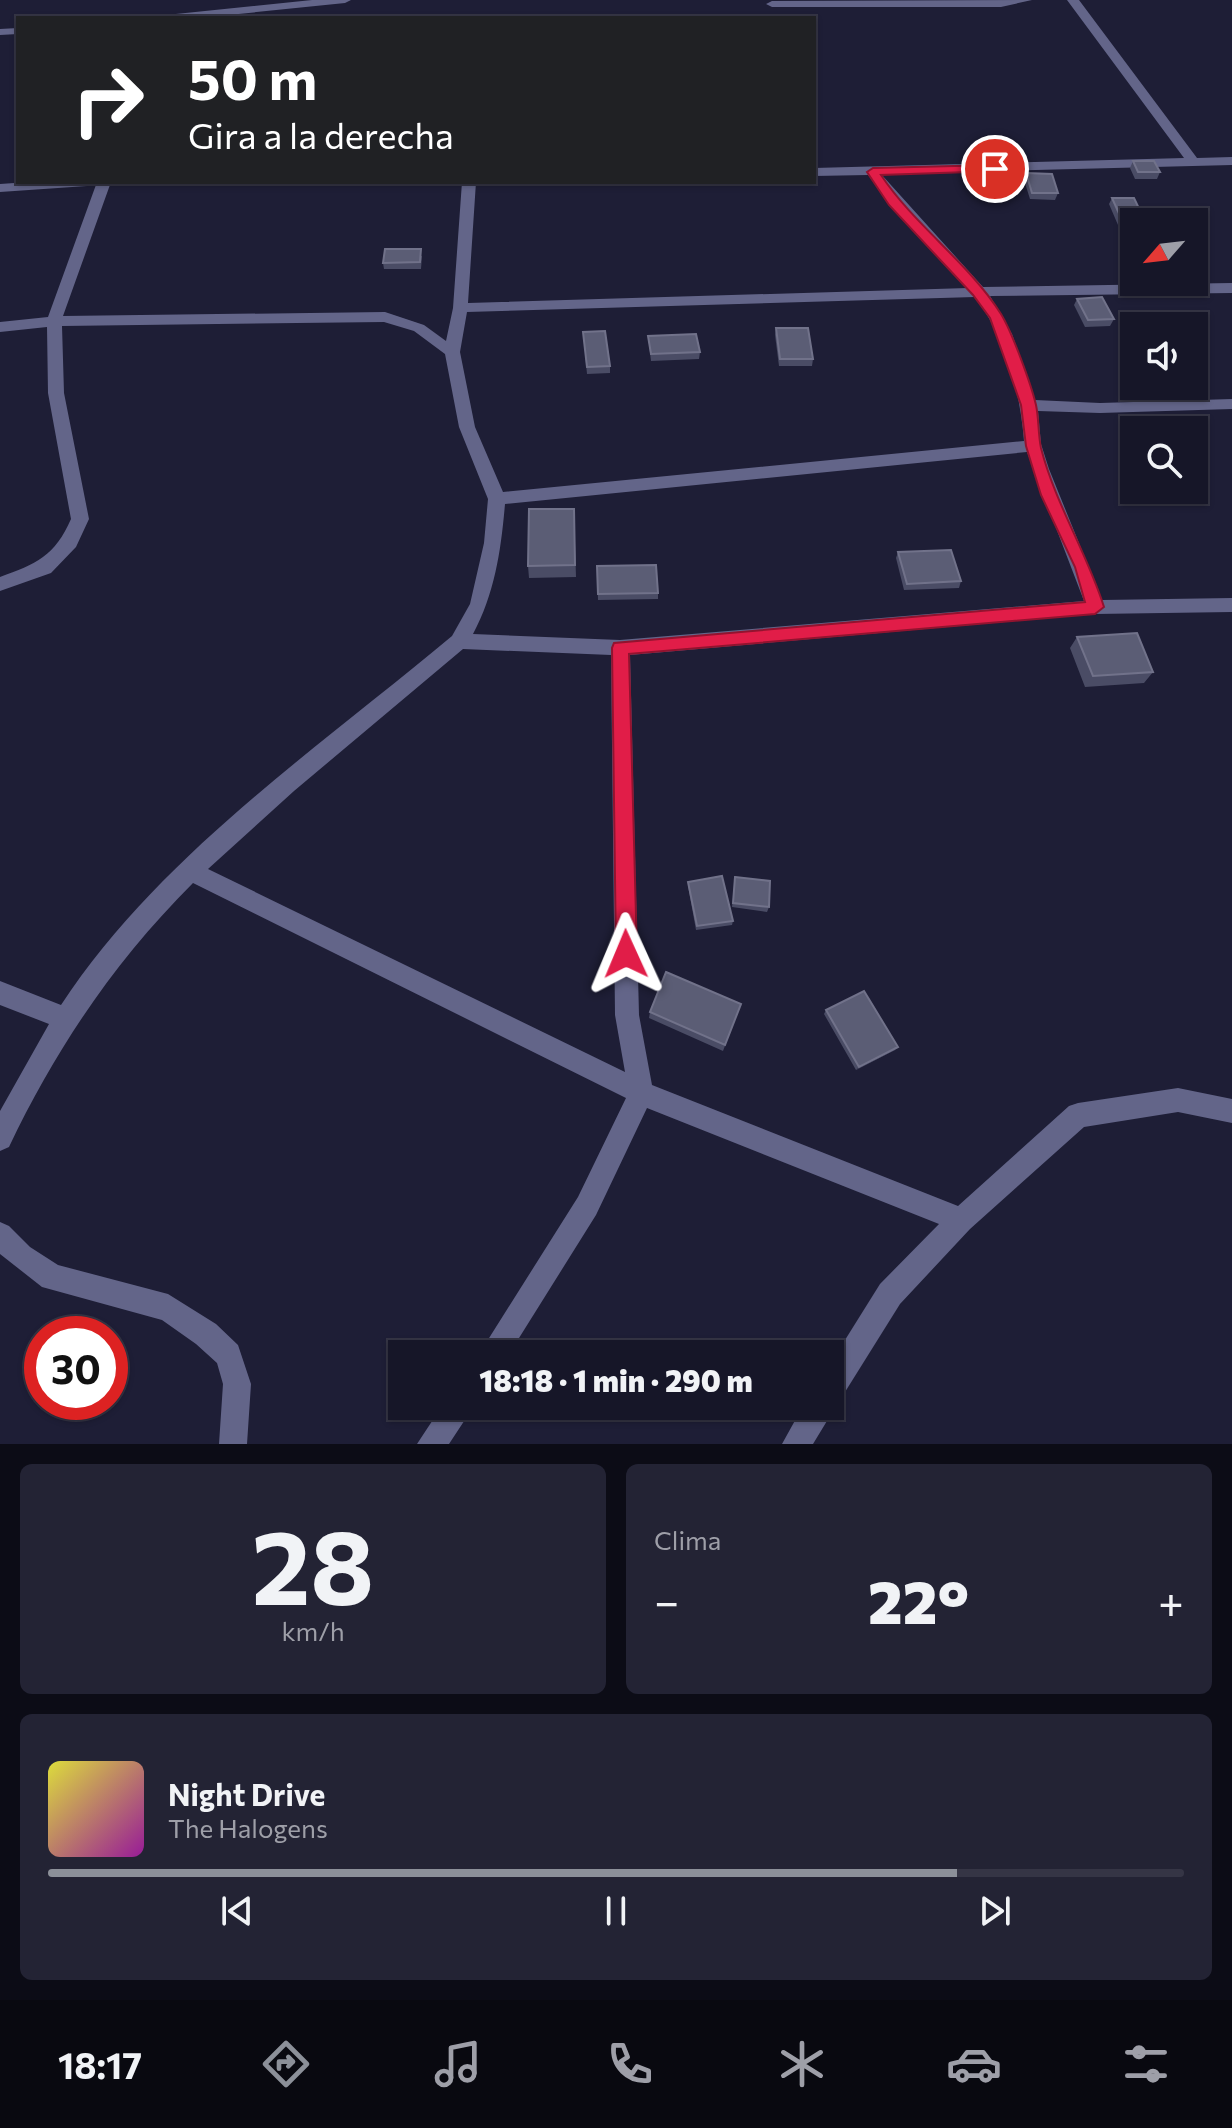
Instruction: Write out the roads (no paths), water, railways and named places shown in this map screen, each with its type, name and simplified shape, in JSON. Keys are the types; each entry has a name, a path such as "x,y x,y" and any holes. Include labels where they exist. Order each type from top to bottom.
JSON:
{"street":[{"path":"186,16 345,0"},
{"path":"772,2 1001,4 1026,0"},
{"path":"1073,0 1194,163"},
{"path":"816,172 1232,161"},
{"path":"873,172 893,202 978,292 996,317 1029,405 1033,446 1049,495 1083,567 1095,607"},
{"path":"0,188 58,184"},
{"path":"0,584 45,568 70,542 80,519 56,393 54,321 103,184"},
{"path":"0,1138 20,1096 66,1019 125,939 224,840 459,641 479,605 493,543 497,499 467,427 452,352 460,308 469,184"},
{"path":"460,308 978,292 1232,288"},
{"path":"0,327 54,321 385,317 419,328 452,352"},
{"path":"1029,405 1100,408 1232,404"},
{"path":"497,499 1033,446"},
{"path":"459,641 620,648 1095,607 1232,605"},
{"path":"502,1340 587,1206 641,1093 627,1015 620,648"},
{"path":"192,872 641,1093 961,1220"},
{"path":"0,993 66,1019"},
{"path":"844,1368 890,1294 961,1220 1078,1115 1178,1100 1232,1111"},
{"path":"0,1235 21,1256 52,1277 168,1308 206,1334 228,1355 237,1384 233,1444"},
{"path":"431,1444 449,1420"},
{"path":"796,1444 811,1420"}]}
